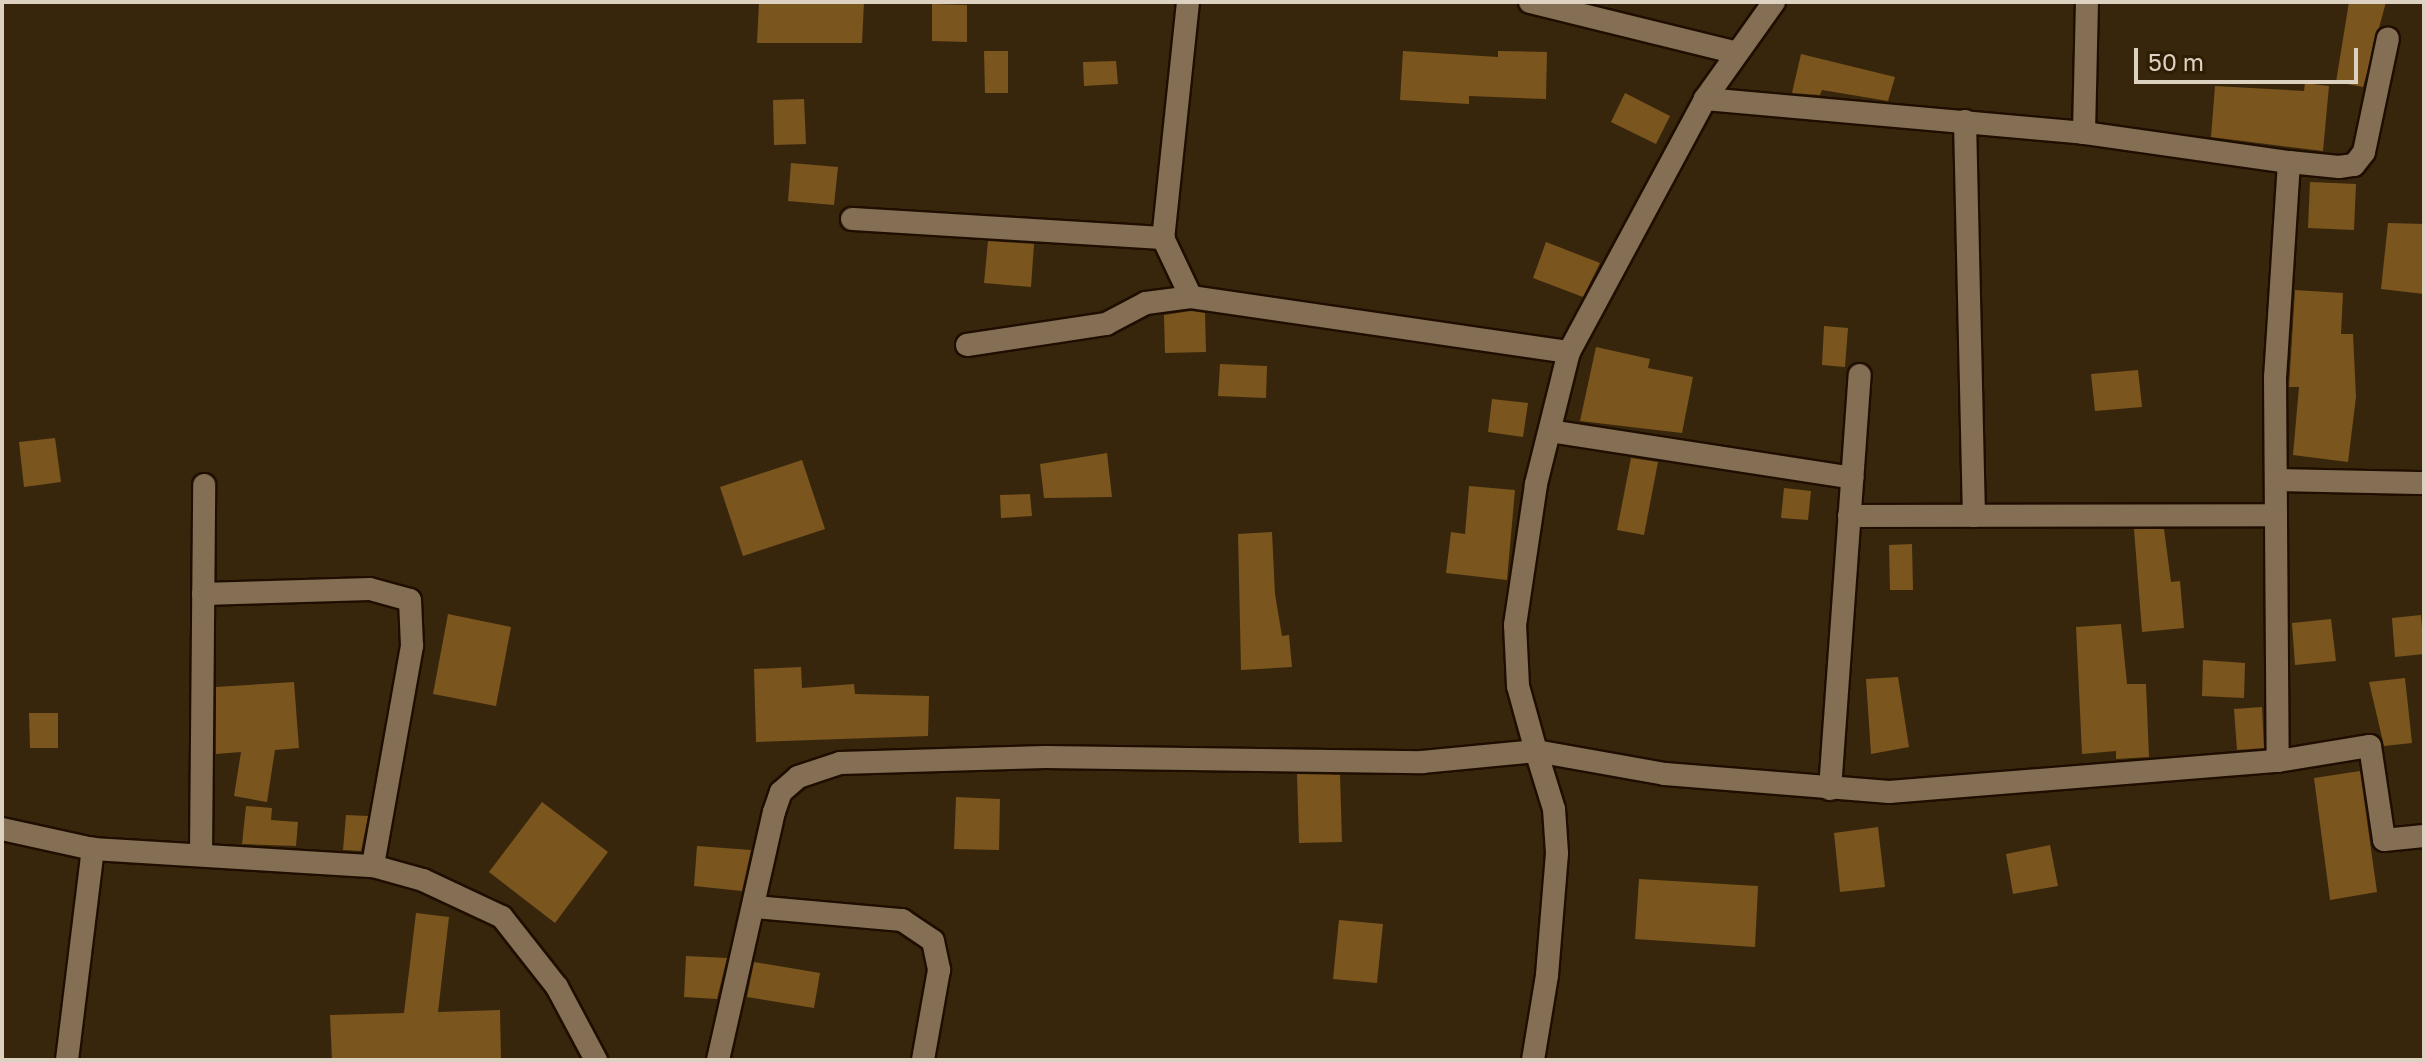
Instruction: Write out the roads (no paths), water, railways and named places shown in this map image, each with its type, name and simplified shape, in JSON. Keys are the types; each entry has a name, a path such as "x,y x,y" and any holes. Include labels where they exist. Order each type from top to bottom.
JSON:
{"street":[{"path":"1188,2 1163,238 1191,297"},
{"path":"1530,2 1734,52"},
{"path":"1533,1060 1547,975 1557,853 1554,809 1518,686 1515,625 1536,484 1569,352 1705,99 1734,52 1774,2"},
{"path":"2084,133 2087,2"},
{"path":"1705,99 1837,115 1965,121 2084,133 2339,167 2354,165 2364,152 2388,38"},
{"path":"1965,121 1974,516"},
{"path":"2278,761 2278,300 2289,162"},
{"path":"852,219 1163,238"},
{"path":"967,345 1106,324 1146,303 1191,297 1569,352"},
{"path":"1830,789 1860,375"},
{"path":"1550,431 1852,478"},
{"path":"2276,480 2424,483"},
{"path":"201,854 204,485"},
{"path":"1849,516 2276,515"},
{"path":"203,594 370,589 410,600 412,646 373,866"},
{"path":"718,1060 781,792 798,777 840,763 1045,757 1422,762 1536,751 1665,774 1889,792 2278,761 2370,746 2384,840 2424,836"},
{"path":"2,829 93,849 373,866 463,895 502,917 557,987 596,1060"},
{"path":"67,1060 93,849"},
{"path":"755,907 902,920 933,941 939,970 923,1060"}]}
